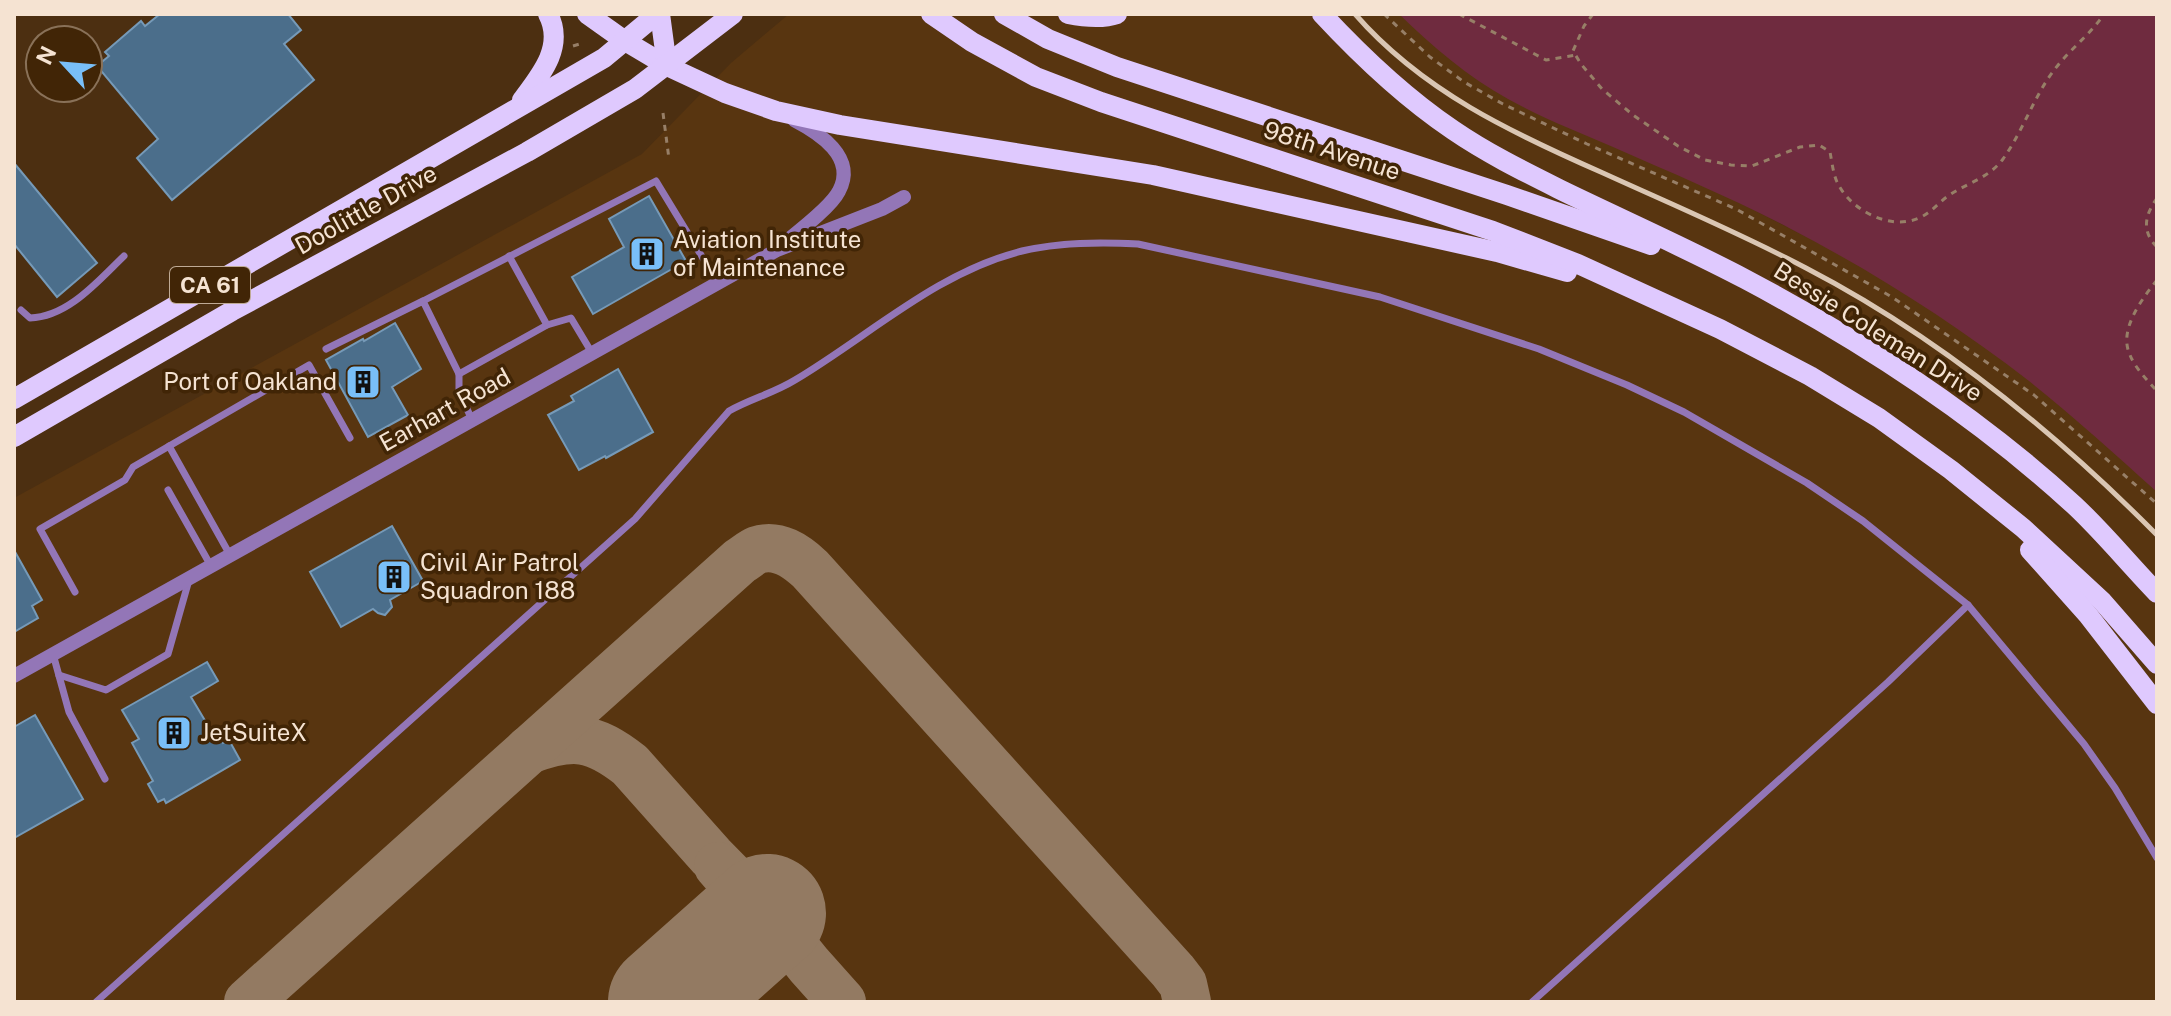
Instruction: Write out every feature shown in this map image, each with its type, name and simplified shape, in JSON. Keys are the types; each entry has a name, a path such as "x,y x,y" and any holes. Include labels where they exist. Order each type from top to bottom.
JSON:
{"main road":[{"path":"517,108 549,62 553,44 552,23 548,14"},
{"path":"587,14 667,66 725,93 776,111 840,125 1153,175 1497,252 1577,275 1720,329 1810,376 1879,418 1951,470 2023,528 2102,601 2157,664"},
{"path":"658,14 667,66"},
{"name":"Doolittle Drive","path":"14,399 604,58 658,14"},
{"name":"Doolittle Drive","path":"14,437 232,311 527,152 635,89 733,14"},
{"name":"98th Avenue","path":"931,14 972,42 1036,77 1101,102 1493,231 1578,264 1720,329"},
{"name":"98th Avenue","path":"1004,14 1048,39 1117,67 1535,205 1746,280"},
{"path":"1068,14 1117,14"},
{"path":"1322,14 1359,54 1404,94 1454,131 1509,164 1746,280"},
{"name":"Bessie Coleman Drive","path":"1746,280 1895,368 2007,448 2076,507 2157,593"},
{"path":"1951,470 2088,615 2157,704"}],"street":[{"path":"776,111 823,137 838,153 844,174 840,191 829,204 777,250"},
{"name":"Earhart Road","path":"14,676 777,250 882,209 904,197"}],"lane":[{"path":"326,349 656,181 718,283"},
{"path":"96,1002 635,519 729,411 792,383 950,280 985,263 1023,251 1064,244 1138,244 1380,297 1539,349 1684,412 1807,483 1863,521 1968,605 2084,744 2157,858"},
{"path":"21,310 30,318 46,318 81,296 124,256"},
{"path":"509,256 547,325"},
{"path":"423,301 459,374 459,391 472,420"},
{"path":"459,374 547,325 571,318 592,353"},
{"path":"75,592 40,529 125,480 133,467 309,365 350,438"},
{"path":"169,446 230,555"},
{"path":"168,490 211,566"},
{"path":"59,675 106,690 168,654 189,579"},
{"path":"1532,1002 1968,605"},
{"path":"53,654 69,712 105,779"}],"path":[{"path":"1384,14 1430,57 1464,82 1503,104 1736,209 1892,297 2034,395 2157,504"},
{"path":"1459,14 1546,60 1576,55"},
{"path":"1593,14 1573,51 1581,64 1602,89 1678,146 1705,160 1752,166 1800,147 1819,145 1830,152 1837,182 1850,201 1882,219 1901,222 1916,220 1929,213 1946,197 1987,176 2002,161 2055,69 2096,27 2104,14"},
{"path":"565,47 583,43"},
{"path":"575,45 583,50"},
{"path":"663,113 669,159"},
{"path":"2157,198 2147,213 2146,227 2157,247"},
{"path":"2157,280 2135,314 2127,334 2129,354 2157,391"}],"shaded area":[{"path":"789,14 1406,14 1679,172 1885,277 1982,340 2157,487 2157,1002 14,1002 14,498 642,154 731,63"},
{"path":"1399,14 2157,14 2157,492 2029,381 1913,299 1767,217 1508,99 1451,60"}],"building":[{"path":"160,14 288,14 301,30 284,44 314,80 172,200 137,158 158,139 104,74 104,60 109,56 105,52 141,21 145,26"},
{"path":"14,163 97,263 57,297 14,244"},
{"name":"Aviation Institute of Maintenance","path":"649,196 686,261 593,314 572,277 624,247 609,219"},
{"name":"Port of Oakland","path":"395,323 421,369 392,387 408,415 368,437 326,360"},
{"path":"618,369 653,432 579,470 548,415 574,401 571,396"},
{"name":"Civil Air Patrol Squadron 188","path":"392,526 423,581 390,600 392,607 385,615 373,609 341,627 310,572"},
{"path":"14,550 42,600 32,606 38,618 14,632"},
{"name":"JetSuiteX","path":"207,662 218,681 191,697 213,734 217,732 223,743 229,740 240,760 166,803 164,799 158,802 148,784 153,781 132,743 139,739 122,710"},
{"path":"35,715 83,799 14,838 14,727"}],"taxiway":[{"path":"248,1002 740,561 765,548 793,555 810,569 1173,971 1183,984 1187,1002"},
{"path":"529,750 558,742 582,741 605,748 630,765 767,913 842,1002"},
{"path":"709,964 731,927 737,907 733,884 718,866"}],"runway":[{"path":"667,1002 767,913"}],"railway":[{"path":"1355,14 1409,66 1470,107 1535,142 1781,255 1901,324 2035,422 2157,535"}],"place":[{"name":"Aviation Institute of Maintenance","path":"647,254"},
{"name":"Port of Oakland","path":"363,382"},
{"name":"Civil Air Patrol Squadron 188","path":"394,577"},
{"name":"JetSuiteX","path":"174,733"}]}
